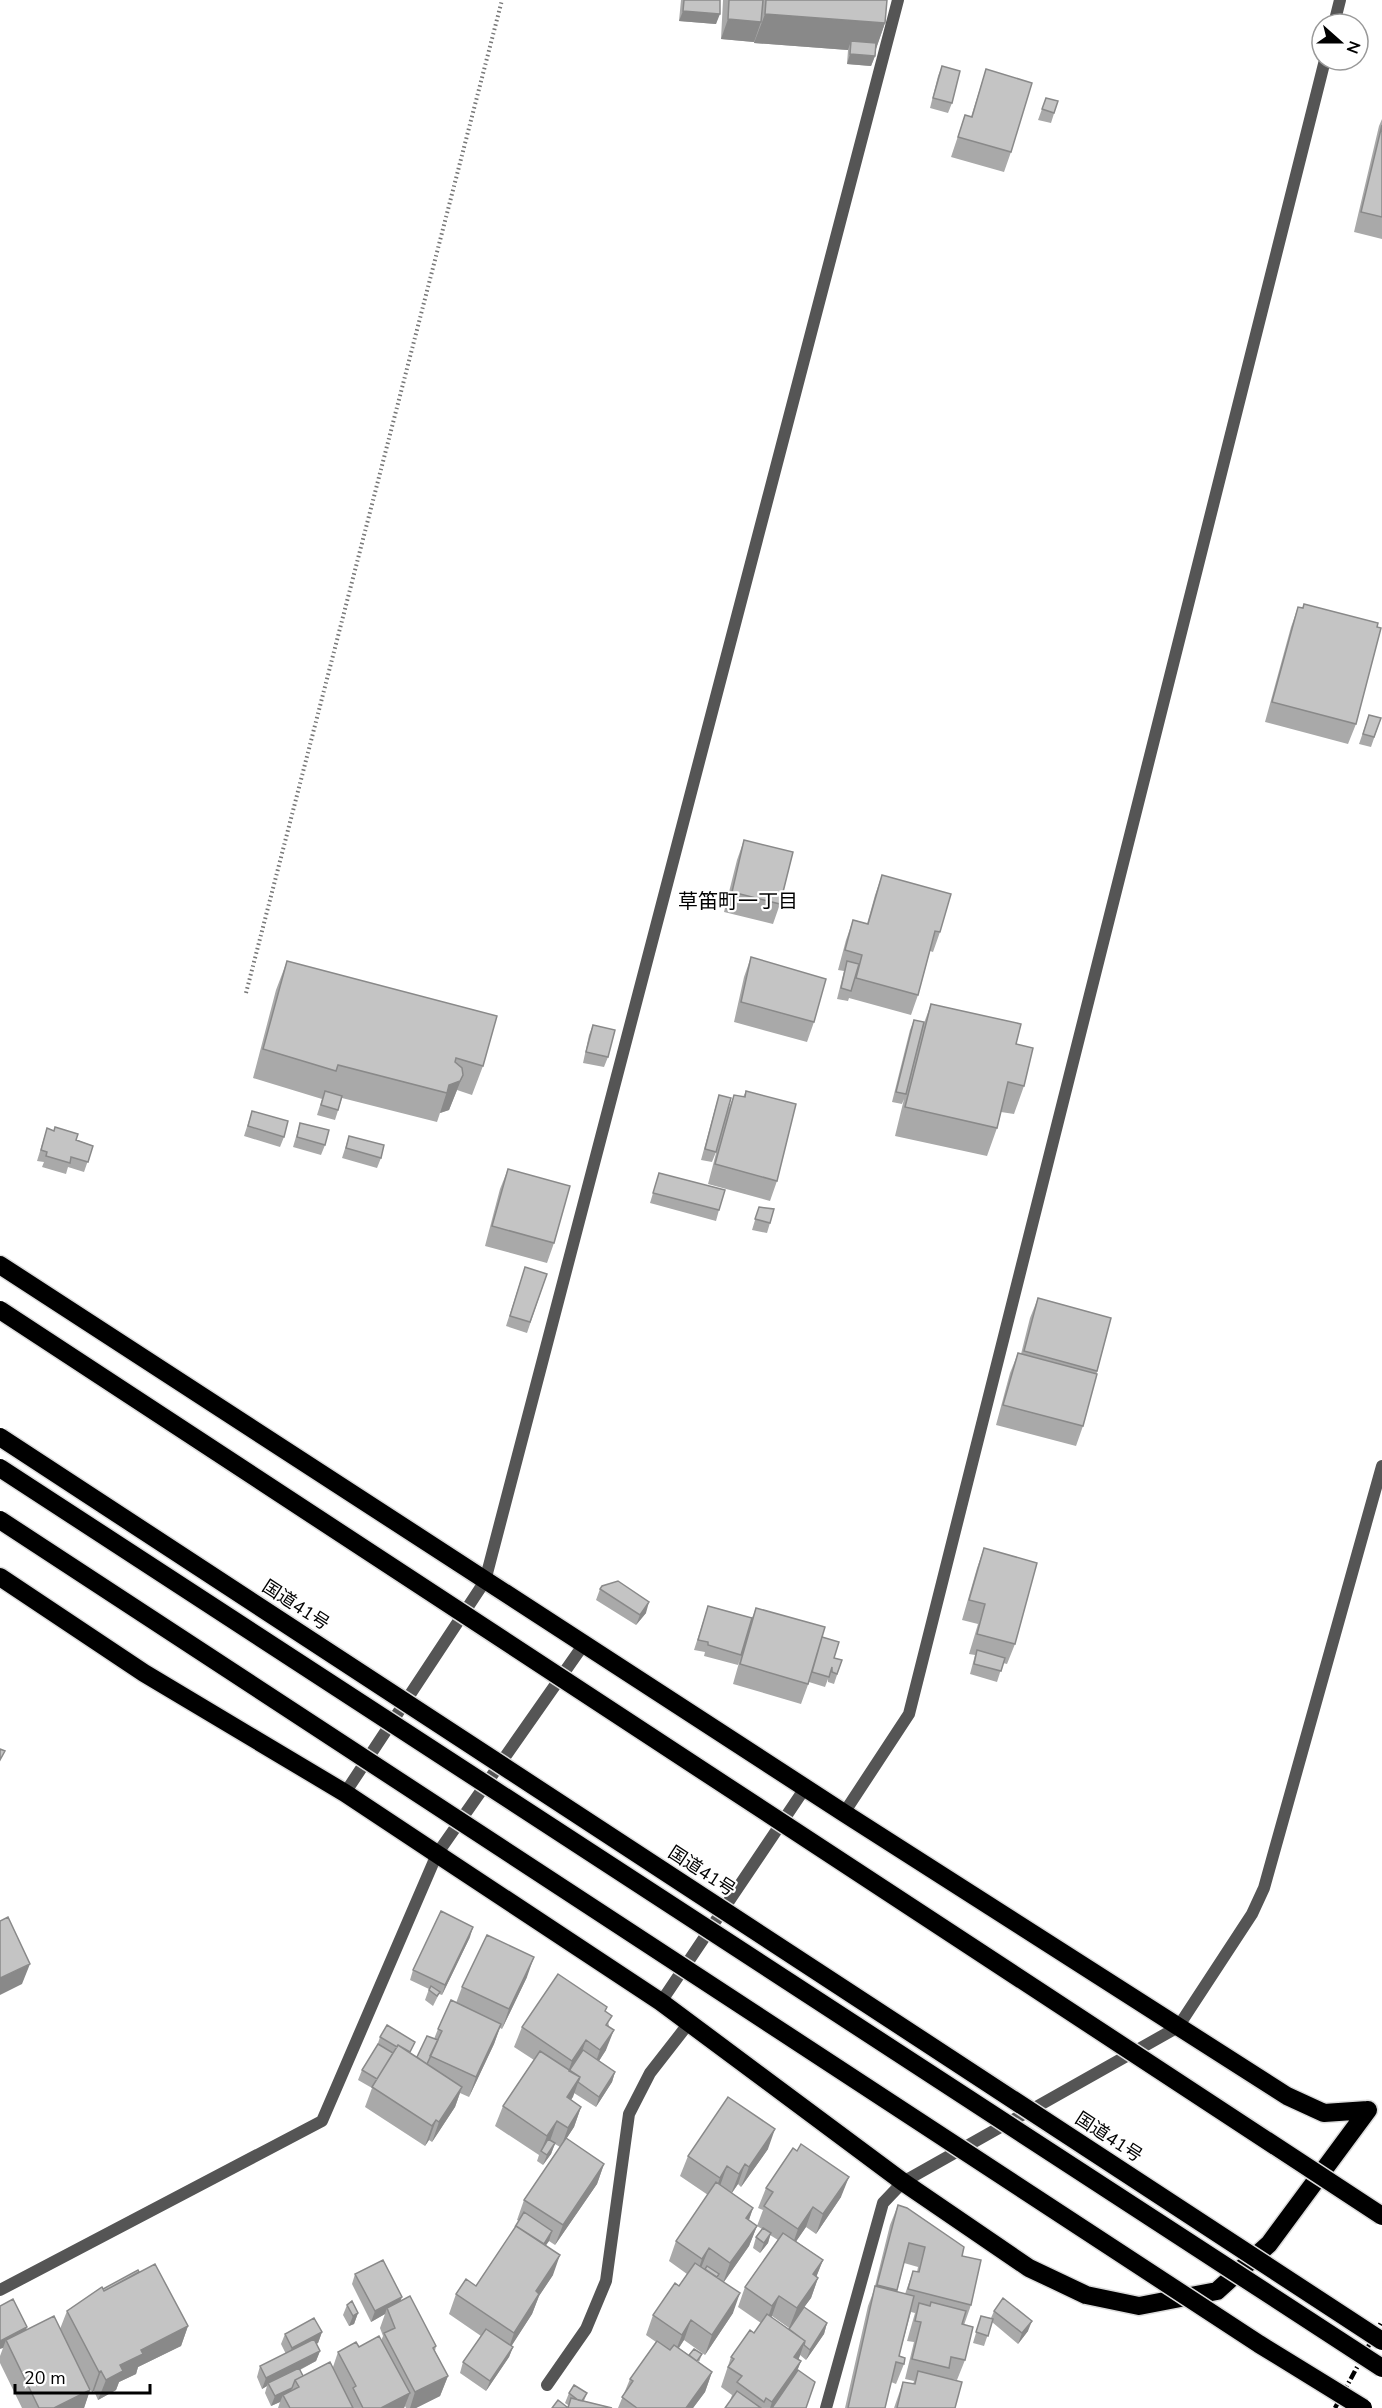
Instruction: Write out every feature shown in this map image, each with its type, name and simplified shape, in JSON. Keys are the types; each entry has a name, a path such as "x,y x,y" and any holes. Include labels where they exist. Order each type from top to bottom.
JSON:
{"highway":[{"path":"0,1265 805,1788 1287,2096 1324,2113 1368,2110 1269,2244 1217,2290 1139,2306 1086,2295 1029,2268 903,2182 661,2002 345,1794 144,1673 0,1577"},
{"path":"0,1310 1382,2217"},
{"name":"国道41号","path":"0,1437 1382,2341"},
{"path":"0,1468 1382,2368"},
{"path":"0,1520 1249,2337 1363,2408"}],"street":[{"path":"345,1794 485,1581 898,0"},
{"path":"844,1813 909,1714 1322,72"},
{"path":"826,2408 883,2203 903,2182 1178,2027 1252,1914 1264,1888 1382,1466"},
{"path":"0,2290 322,2121 437,1854 584,1644"},
{"path":"661,2002 805,1788"},
{"path":"547,2385 586,2330 606,2280 629,2114 650,2073 689,2023"}],"path":[{"path":"246,993 502,0"}],"building":[{"path":"684,0 720,0 720,14 683,11"},
{"path":"729,0 763,0 761,22 728,19"},
{"path":"766,0 887,0 885,23 765,14"},
{"path":"851,41 876,43 875,56 850,54"},
{"path":"942,66 960,71 952,103 933,98"},
{"path":"986,69 1032,83 1011,152 958,137 965,115 972,117"},
{"path":"1046,98 1058,101 1054,113 1042,109"},
{"path":"1382,125 1382,217 1361,212"},
{"path":"1304,604 1378,623 1377,627 1381,628 1356,724 1272,702 1298,607 1303,608"},
{"path":"1369,715 1381,718 1374,737 1363,734"},
{"path":"744,840 793,852 780,904 732,892"},
{"path":"882,875 951,894 940,932 935,931 918,995 856,978 862,955 845,950 853,920 868,924"},
{"path":"751,957 826,979 814,1022 741,1002"},
{"path":"287,961 497,1016 483,1066 456,1058 455,1062 462,1068 463,1075 460,1081 449,1085 447,1093 338,1065 336,1071 263,1049"},
{"path":"847,961 859,964 851,991 841,988"},
{"path":"931,1004 1021,1024 1016,1044 1033,1048 1024,1086 1008,1082 997,1128 905,1107"},
{"path":"914,1020 924,1022 906,1094 896,1092"},
{"path":"593,1025 615,1030 608,1057 586,1052"},
{"path":"325,1091 342,1096 338,1110 321,1105"},
{"path":"746,1091 796,1104 777,1181 715,1164 734,1095 745,1097"},
{"path":"719,1095 731,1098 716,1152 705,1149"},
{"path":"252,1111 288,1121 284,1137 248,1126"},
{"path":"300,1123 329,1130 325,1145 297,1137"},
{"path":"55,1127 78,1134 76,1140 93,1146 88,1162 71,1157 70,1163 46,1156 47,1152 41,1150 47,1128 54,1131"},
{"path":"349,1136 384,1145 381,1158 346,1148"},
{"path":"508,1169 570,1186 554,1243 492,1226"},
{"path":"659,1173 725,1190 719,1210 653,1193"},
{"path":"759,1207 774,1209 770,1223 755,1219"},
{"path":"525,1267 547,1274 530,1322 510,1316"},
{"path":"1038,1298 1111,1318 1097,1371 1024,1351"},
{"path":"1018,1353 1097,1374 1083,1426 1003,1405"},
{"path":"984,1548 1037,1563 1015,1644 977,1634 985,1604 969,1600"},
{"path":"618,1581 649,1602 640,1615 600,1589 602,1586"},
{"path":"708,1606 752,1618 741,1655 698,1640"},
{"path":"756,1608 825,1627 808,1684 740,1664"},
{"path":"822,1637 839,1642 834,1658 842,1660 837,1674 832,1672 832,1667 829,1677 812,1672"},
{"path":"977,1650 1005,1658 1001,1671 974,1664"},
{"path":"0,1749 5,1751 0,1760"},
{"path":"441,1911 473,1927 445,1985 413,1970"},
{"path":"8,1917 30,1964 0,1978 0,1921"},
{"path":"487,1935 534,1957 509,2009 462,1987"},
{"path":"558,1974 607,2007 605,2011 612,2016 606,2025 614,2030 600,2050 586,2040 572,2061 522,2027"},
{"path":"431,1986 440,1992 437,1996 429,1990"},
{"path":"451,2000 501,2024 476,2077 430,2056 442,2031 438,2029"},
{"path":"387,2025 415,2042 410,2052 380,2037"},
{"path":"427,2036 438,2040 427,2064 417,2057"},
{"path":"378,2044 393,2053 377,2079 362,2070"},
{"path":"398,2045 462,2087 439,2122 436,2120 432,2126 372,2087"},
{"path":"583,2050 615,2072 599,2097 578,2082 580,2077 569,2071"},
{"path":"540,2051 580,2077 567,2097 581,2107 568,2128 557,2121 547,2136 503,2106"},
{"path":"728,2097 775,2129 749,2167 745,2164 739,2174 727,2166 720,2178 688,2156"},
{"path":"566,2138 604,2164 563,2225 524,2200"},
{"path":"548,2139 555,2143 547,2155 541,2151"},
{"path":"801,2144 849,2177 823,2214 813,2207 798,2229 764,2206 773,2192 766,2188 793,2148 797,2151"},
{"path":"716,2182 753,2208 746,2218 757,2226 730,2263 709,2248 702,2259 676,2241"},
{"path":"898,2205 907,2208 964,2247 962,2256 981,2260 971,2305 908,2289 913,2271 919,2272 925,2247 909,2243 897,2290 877,2285"},
{"path":"524,2212 552,2231 544,2244 515,2227"},
{"path":"516,2226 560,2255 536,2291 539,2294 514,2333 456,2294 466,2279 476,2286"},
{"path":"763,2228 771,2233 764,2243 756,2237"},
{"path":"783,2233 823,2260 813,2274 818,2278 797,2308 779,2296 772,2306 745,2287"},
{"path":"383,2260 402,2297 375,2311 355,2274"},
{"path":"695,2263 740,2293 712,2335 691,2320 682,2335 653,2315 675,2283 679,2286"},
{"path":"155,2264 188,2326 141,2350 143,2354 120,2365 123,2371 106,2380 101,2371 99,2372 67,2311 102,2287 104,2291"},
{"path":"707,2266 719,2274 717,2277 705,2269"},
{"path":"138,2270 139,2272 104,2291 103,2289"},
{"path":"875,2286 914,2296 899,2356 905,2358 904,2364 896,2362 885,2408 848,2408"},
{"path":"410,2296 436,2346 433,2348 448,2376 415,2392 384,2333 395,2328 387,2308"},
{"path":"1003,2298 1032,2321 1022,2333 994,2311"},
{"path":"13,2299 27,2327 0,2341 0,2306"},
{"path":"352,2301 358,2313 353,2316 347,2305"},
{"path":"931,2302 966,2311 962,2324 973,2327 965,2360 951,2357 949,2368 912,2359 921,2322 915,2321 919,2303 930,2306"},
{"path":"804,2307 827,2323 810,2350 804,2345 805,2341 789,2329"},
{"path":"767,2314 805,2341 794,2357 801,2361 772,2402 766,2398 764,2402 737,2382 742,2376 728,2367 734,2359 731,2357 750,2330 754,2333"},
{"path":"54,2316 90,2390 54,2408 39,2408 6,2340"},
{"path":"981,2316 993,2319 988,2336 976,2332"},
{"path":"314,2318 322,2332 292,2348 285,2334"},
{"path":"486,2329 513,2347 490,2381 463,2362"},
{"path":"379,2336 410,2393 381,2408 363,2408 353,2388 356,2386 338,2352 356,2342 359,2347"},
{"path":"314,2339 320,2351 266,2378 260,2366"},
{"path":"657,2341 670,2350 674,2345 712,2372 686,2408 637,2408 622,2397 633,2381 630,2379"},
{"path":"694,2349 702,2354 697,2361 689,2355"},
{"path":"330,2362 353,2408 290,2408 283,2395 299,2387 295,2380"},
{"path":"299,2368 303,2376 295,2380 292,2388 275,2396 268,2383"},
{"path":"798,2370 815,2382 806,2408 772,2408"},
{"path":"918,2371 962,2382 955,2408 897,2408 903,2382 915,2384"},
{"path":"574,2385 587,2393 582,2401 569,2393"},
{"path":"737,2391 761,2408 725,2408"},
{"path":"571,2398 612,2408 568,2408"},
{"path":"558,2400 567,2407 552,2408"}],"railway":[{"path":"1335,2408 1382,2321"}],"district":[{"name":"草笛町一丁目","path":"738,901"}]}
